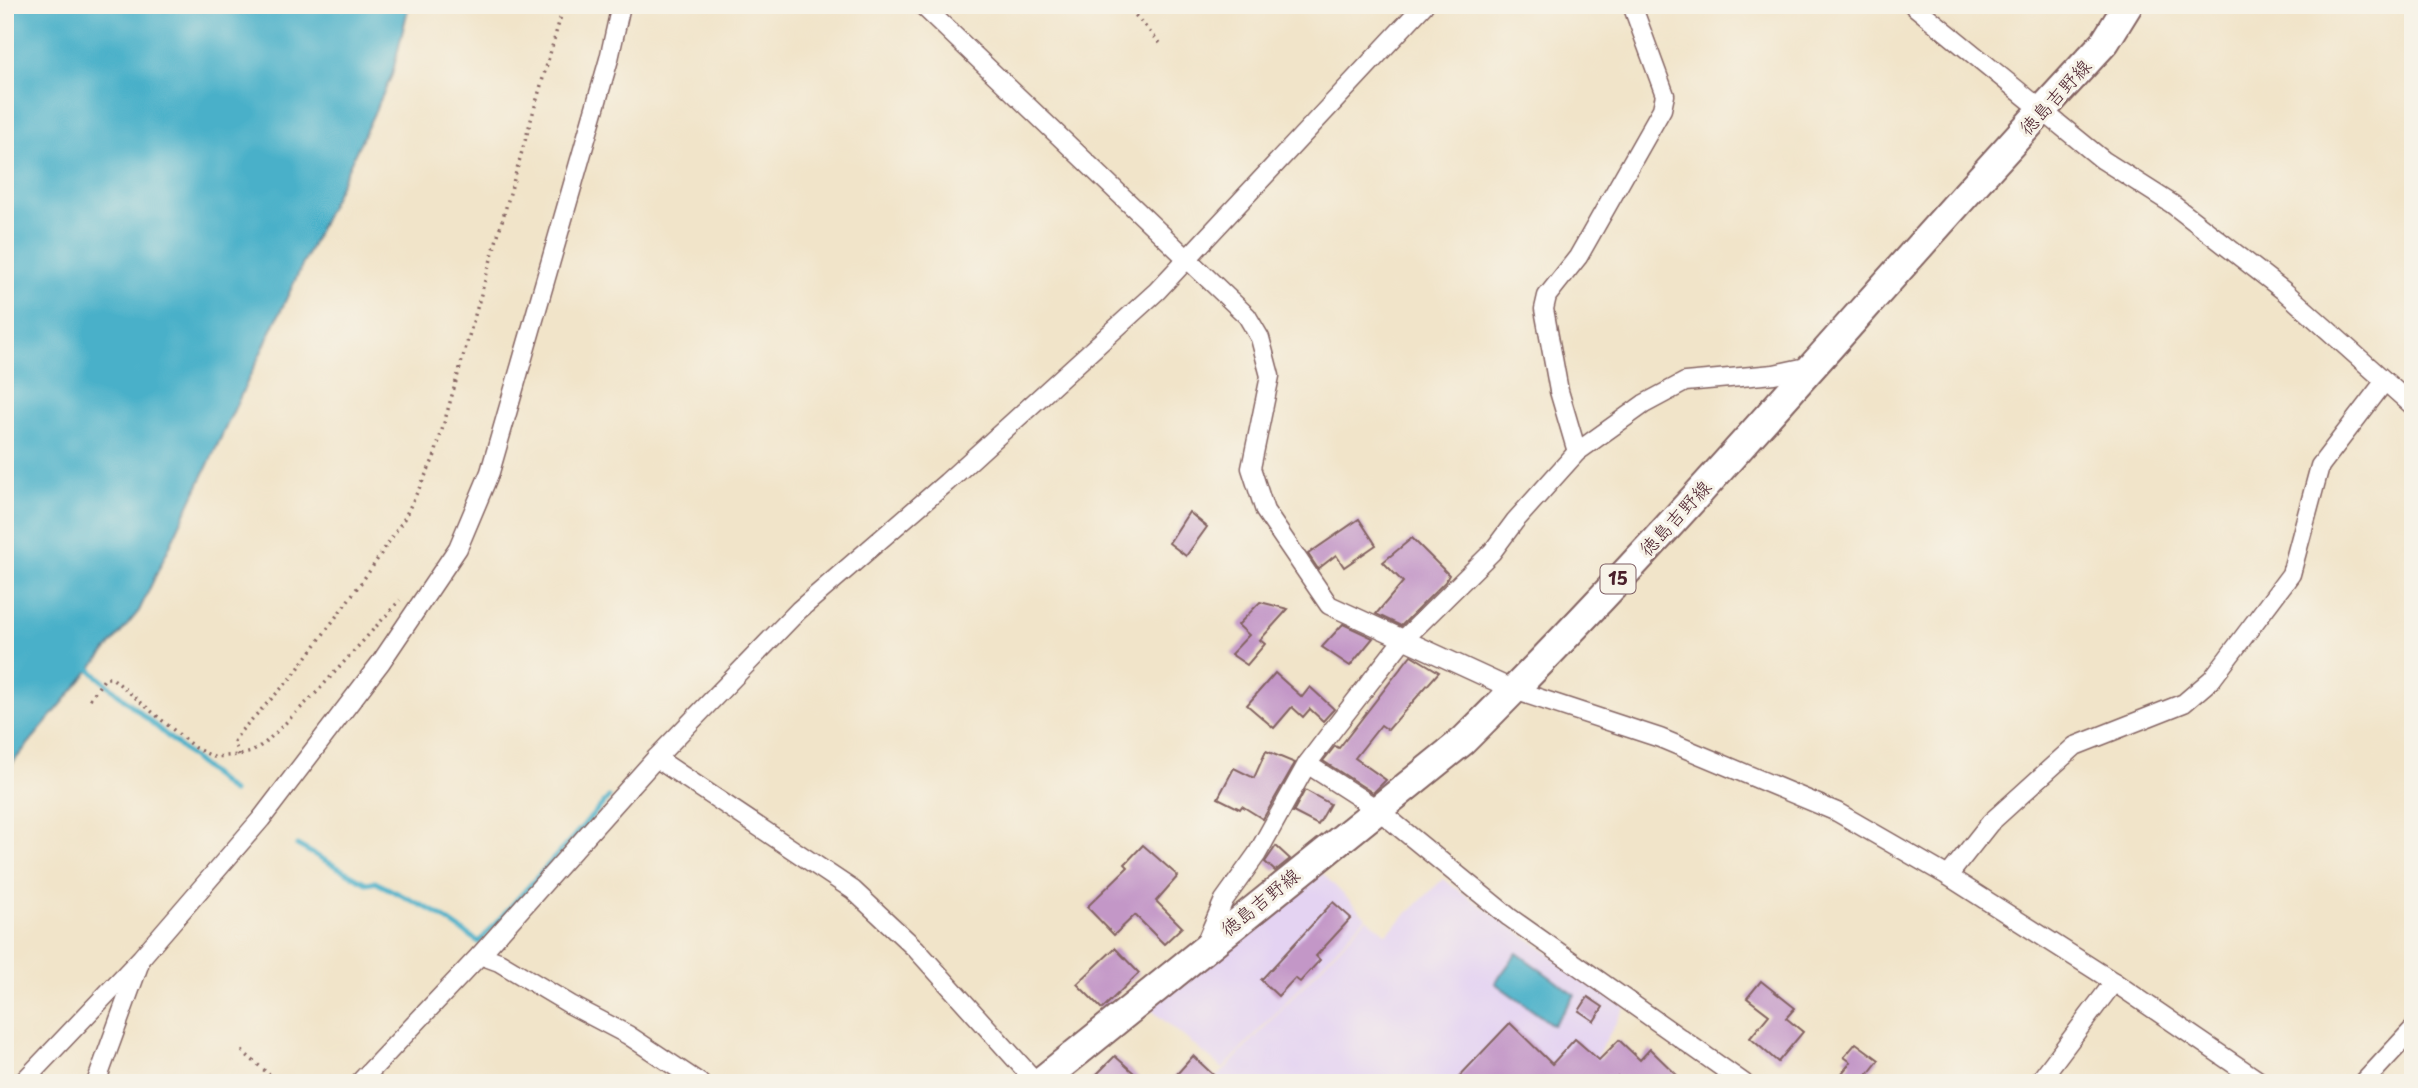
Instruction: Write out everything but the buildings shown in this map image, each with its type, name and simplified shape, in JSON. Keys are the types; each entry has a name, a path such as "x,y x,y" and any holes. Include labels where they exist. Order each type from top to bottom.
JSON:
{"main road":[{"name":"徳島吉野線","path":"1038,1083 1463,741 1514,690 1745,442 2105,42 2128,5"}],"street":[{"path":"22,1083 141,958 333,729 458,548 490,472 512,400 609,59 621,5"},
{"path":"922,5 1247,316 1260,338 1270,376 1251,468 1265,511 1329,605 1402,641 1514,690 1660,738 1836,812 1948,876 2114,982 2262,1083"},
{"path":"359,1083 480,955 656,758 799,610 1157,291 1424,5"},
{"path":"1577,452 1559,391 1544,309 1547,296 1578,257 1662,109 1665,95 1632,5"},
{"path":"1913,5 2103,160 2172,204 2274,283 2413,405"},
{"path":"1204,947 1224,900 1257,854 1307,764 1402,641 1492,552 1514,521 1577,452 1644,404 1685,382 1774,374 1811,366"},
{"path":"1948,876 1990,823 2075,746 2184,703 2212,679 2291,574 2320,466 2385,381"},
{"path":"656,758 853,890 916,948 1038,1083"},
{"path":"1307,764 1377,809 1508,918 1744,1083"},
{"path":"480,955 499,962 628,1035 700,1083"},
{"path":"96,1083 141,958"},
{"path":"2038,1083 2114,982"},
{"path":"2363,1083 2413,1029"}],"path":[{"path":"239,755 234,743 240,732 292,677 371,569 404,519 434,458 564,5"},
{"path":"1126,5 1160,43"},
{"path":"90,699 105,678 112,678 195,748 214,757 252,752 266,742 367,639 407,592"},
{"path":"242,1051 279,1083"}],"shaded area":[{"path":"1318,869 1366,917 1223,1069 1149,1008"},
{"path":"1443,879 1625,1007 1598,1054 1618,1083 1212,1083 1367,918 1386,934"}],"water":[{"path":"5,5 409,5 392,75 139,611 5,772"},
{"path":"1517,953 1575,995 1553,1025 1495,983"}],"waterway":[{"path":"85,665 232,792"},
{"path":"297,845 366,883 375,882 435,912 479,942 609,797"}]}
